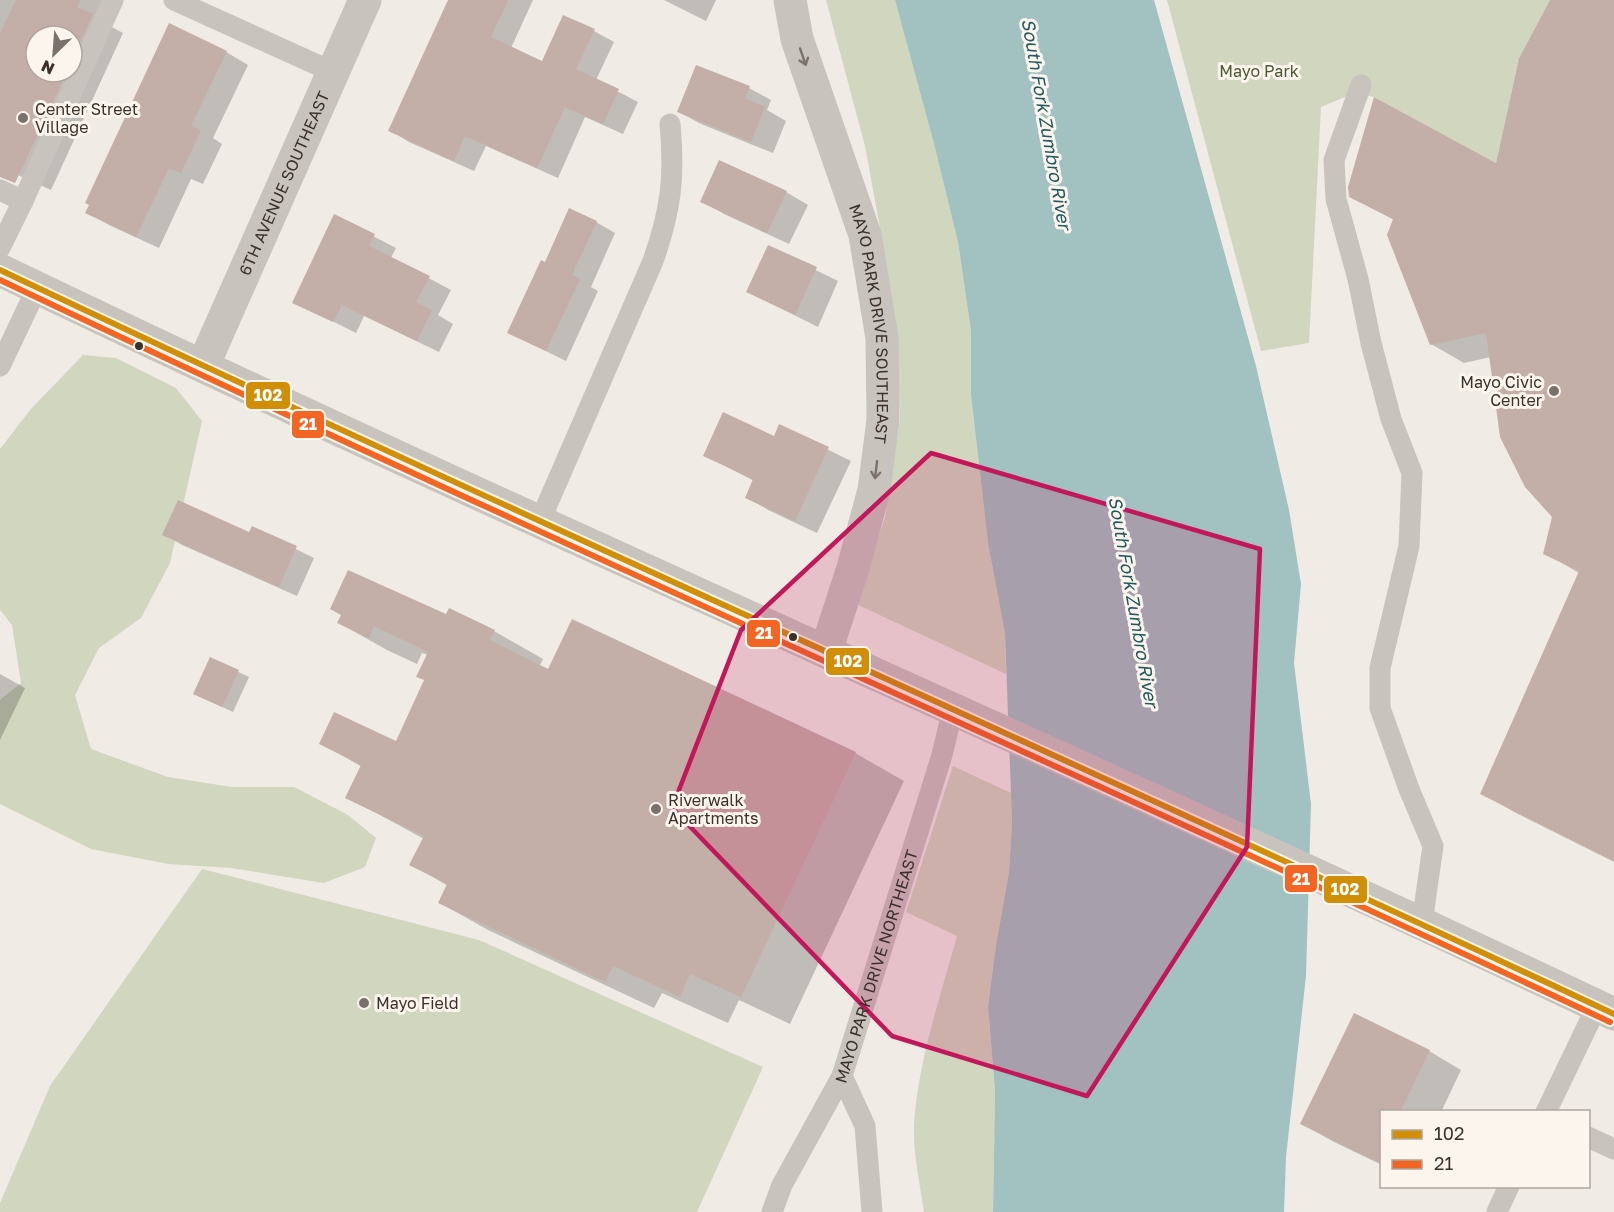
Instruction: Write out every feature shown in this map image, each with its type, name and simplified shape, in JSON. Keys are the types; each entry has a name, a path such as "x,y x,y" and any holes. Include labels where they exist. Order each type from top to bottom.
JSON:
{"street":[{"name":"6TH AVENUE SOUTHEAST","path":"203,366 365,0"},
{"name":"MAYO PARK DRIVE SOUTHEAST","path":"790,0 797,39 866,235 882,338 883,420 874,490 853,568 826,651"},
{"path":"0,270 540,521 1422,923 1605,1010"}],"lane":[{"path":"0,248 113,0"},
{"path":"174,0 333,72"},
{"path":"1361,85 1334,160 1336,200 1358,279 1371,343 1391,419 1412,473 1409,546 1380,668 1380,708 1409,789 1433,846 1422,923"},
{"path":"540,521 653,261 665,226 671,196 674,159 670,124"},
{"path":"0,190 23,201"},
{"path":"0,366 37,288"},
{"name":"MAYO PARK DRIVE NORTHEAST","path":"772,1212 782,1185 842,1076 942,755 953,709"},
{"path":"1547,1110 1605,1010"},
{"path":"842,1076 865,1126 872,1212"},
{"path":"1590,1138 1614,1149"},
{"path":"1497,1212 1508,1188"}],"highlighted area":[{"path":"931,453 1260,549 1247,847 1087,1096 892,1036 672,808 741,630"}],"green space":[{"path":"826,0 895,0 934,144 958,242 971,331 971,395 988,543 1005,634 1006,674 854,603 885,518 900,420 897,343 881,233 865,146"},
{"name":"Mayo Park","path":"1167,0 1550,0 1519,58 1496,163 1374,97 1355,93 1321,107 1309,343 1261,351"},
{"path":"83,355 116,358 176,388 202,421 170,563 141,618 99,648 75,695 91,749 168,777 232,787 294,787 348,815 376,838 365,867 324,883 231,868 168,864 91,849 0,804 0,700 21,683 12,625 0,610 0,449 30,410"},
{"path":"953,766 1011,793 1009,872 988,1006 995,1091 993,1212 924,1212 915,1147 914,1125 920,1077 957,936 906,912"},
{"name":"Mayo Field","path":"202,869 479,940 763,1067 697,1212 0,1212 0,1203 50,1086"}],"water":[{"name":"South Fork Zumbro River","path":"895,0 1154,0 1256,366 1289,510 1301,584 1294,663 1311,804 1306,976 1286,1157 1284,1212 993,1212 995,1091 988,1006 1009,872 1012,821 1005,634 988,543 971,395 971,331 958,242"}],"building":[{"name":"Center Street Village","path":"16,0 81,0 77,7 93,14 84,34 84,24 24,24 24,84 61,84 15,183 0,177 0,34"},
{"path":"448,0 508,0 491,37 542,61 563,15 595,29 576,69 619,89 603,124 565,107 537,168 465,136 454,161 388,131"},
{"name":"Mayo Civic Center","path":"1550,0 1614,0 1614,861 1480,794 1579,571 1543,554 1552,517 1525,487 1500,437 1486,333 1430,345 1387,235 1393,219 1349,197 1348,187 1374,97 1496,163 1519,58"},
{"path":"169,23 227,51 191,126 201,130 181,173 169,168 136,237 85,213 89,205 85,203"},
{"path":"696,65 750,86 745,98 765,107 751,142 677,112"},
{"path":"719,160 787,191 767,233 700,202"},
{"path":"569,208 597,221 572,275 580,279 546,351 507,333 541,260 545,262"},
{"path":"334,214 375,234 369,246 430,276 416,302 432,310 417,341 342,305 333,322 292,303"},
{"path":"768,245 817,267 795,315 746,292"},
{"path":"723,412 774,436 779,424 829,447 795,521 745,498 753,479 703,456"},
{"path":"178,500 249,532 252,526 297,546 279,587 162,535"},
{"name":"Riverwalk Apartments","path":"348,570 446,614 449,608 495,630 490,640 548,669 572,619 856,752 741,997 690,974 680,997 613,966 605,982 438,903 447,884 409,865 424,836 345,798 361,765 319,744 334,712 396,741 424,680 416,677 428,652 374,626 369,638 337,623 341,615 330,609"},
{"path":"210,657 239,670 222,707 193,694"},
{"path":"1354,1013 1430,1050 1401,1110 1380,1110 1380,1163 1300,1124"}],"transit line":[{"name":"102","path":"0,270 201,365 1614,1014"},
{"name":"21","path":"0,280 402,468 1610,1022"}],"place":[{"name":"Center Street Village","path":"23,118"},
{"name":"Mayo Civic Center","path":"1554,391"},
{"name":"Riverwalk Apartments","path":"656,809"},
{"name":"Mayo Field","path":"364,1003"}]}
